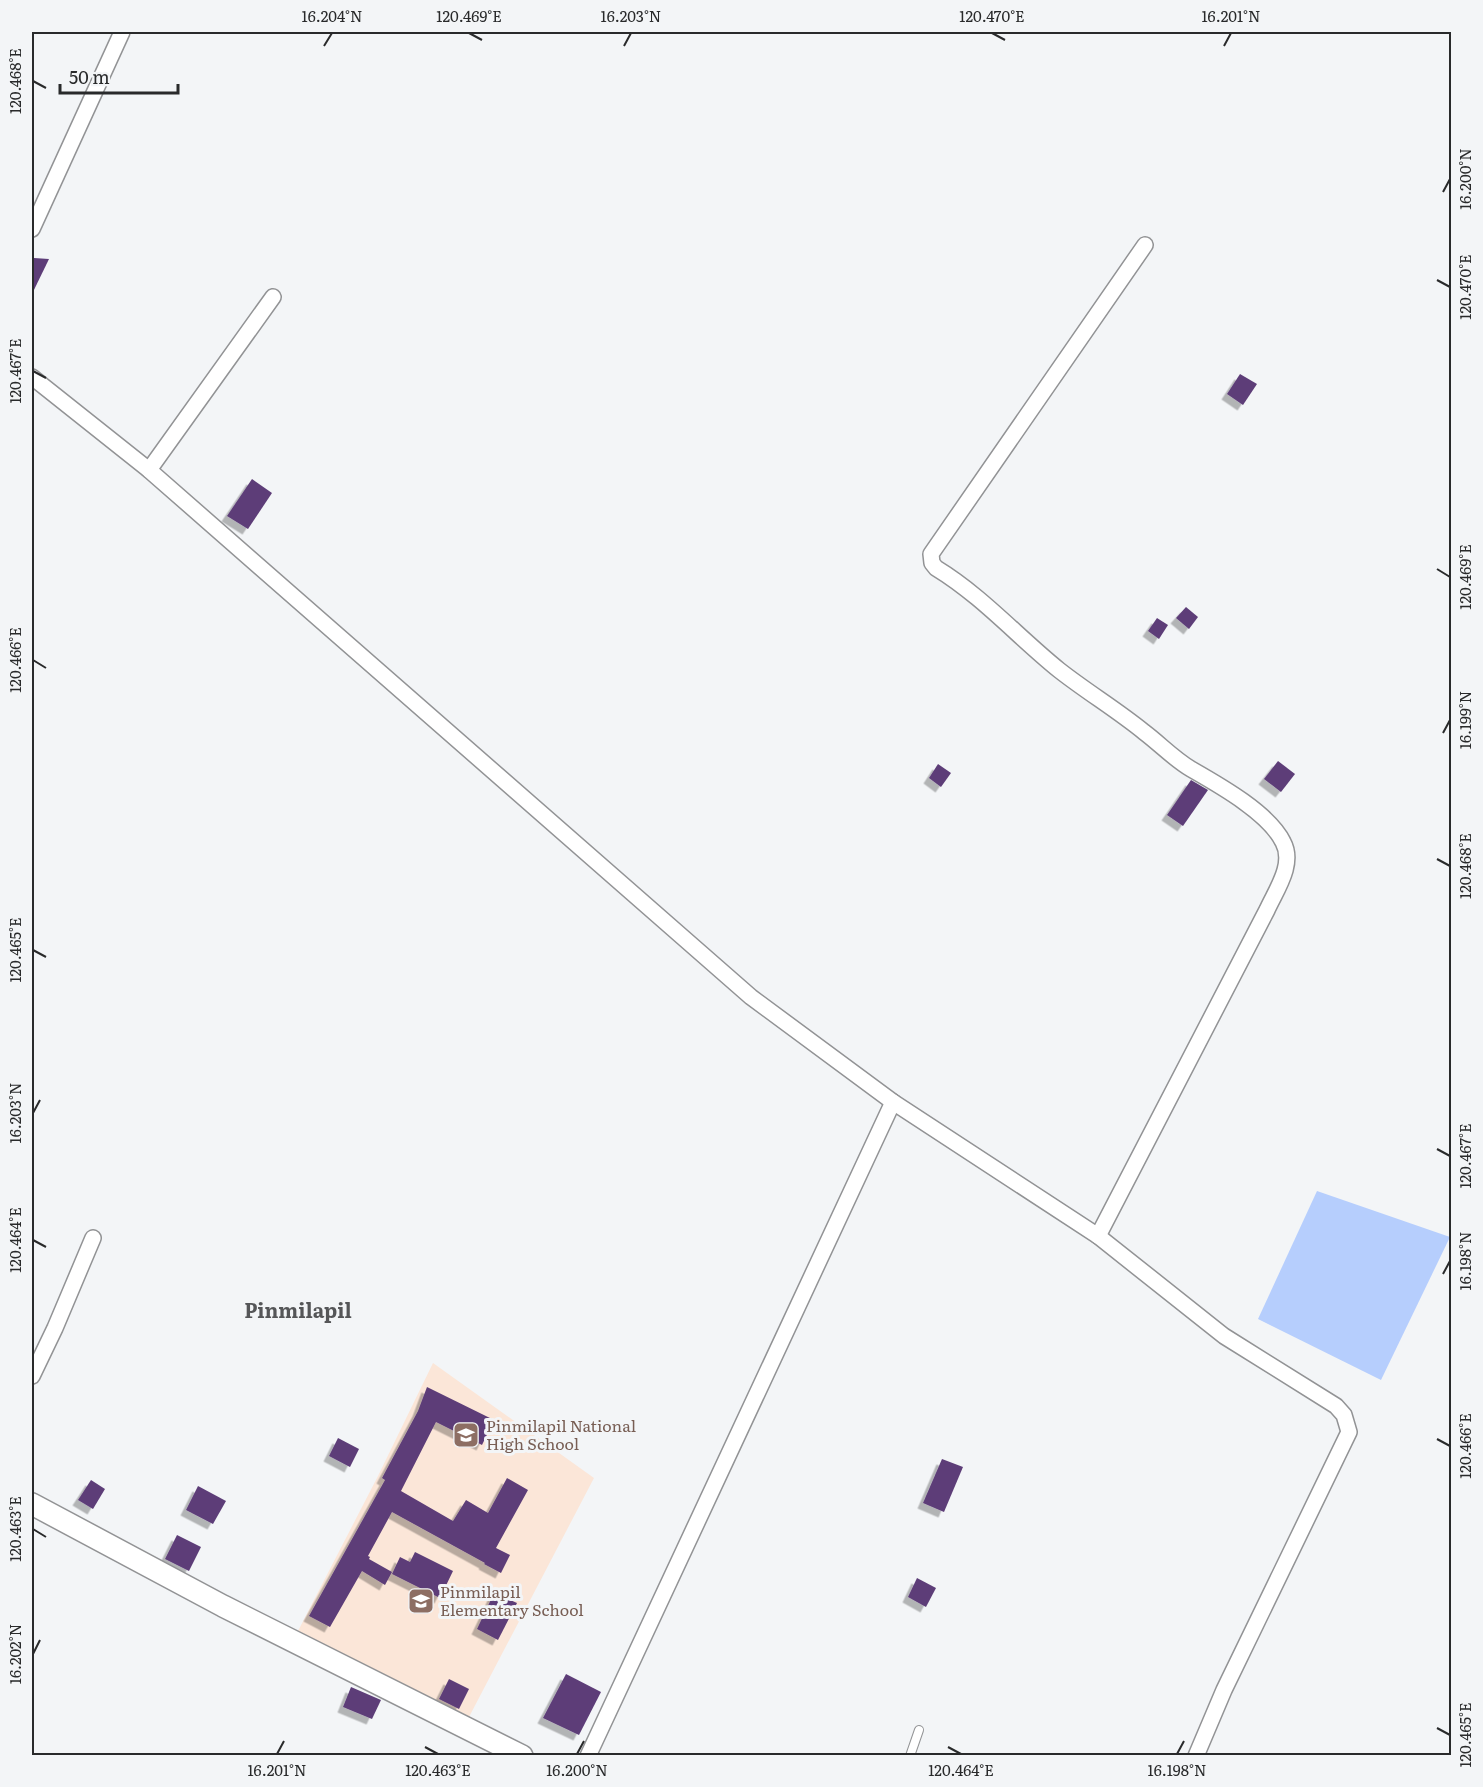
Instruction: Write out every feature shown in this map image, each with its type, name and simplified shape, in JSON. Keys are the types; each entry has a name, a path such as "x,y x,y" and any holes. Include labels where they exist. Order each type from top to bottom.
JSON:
{"street":[{"path":"32,229 122,32"},
{"path":"1098,1236 1267,910 1286,869 1287,854 1284,843 1275,828 1220,785 1188,767 1059,670 1011,626 936,568 932,563 931,554 1145,245"},
{"path":"149,470 273,297"},
{"path":"32,377 149,470 751,997 893,1102 1098,1236 1224,1336 1336,1406 1344,1415 1349,1432 1224,1690 1196,1755"},
{"path":"588,1755 893,1102"},
{"path":"32,1376 93,1238"},
{"path":"32,1504 223,1606 522,1755"}],"lane":[{"path":"910,1755 919,1730"}],"shaded area":[{"path":"1317,1191 1450,1237 1381,1380 1258,1319"},
{"path":"433,1363 594,1478 469,1717 298,1631"}],"building":[{"path":"34,258 49,259 32,294 32,263"},
{"path":"1240,374 1257,384 1243,405 1227,394"},
{"path":"252,479 272,493 248,529 227,516"},
{"path":"1186,607 1198,617 1189,629 1176,618"},
{"path":"1157,618 1168,625 1159,639 1148,631"},
{"path":"1278,761 1295,774 1281,792 1264,779"},
{"path":"938,764 951,773 941,787 929,778"},
{"path":"1191,780 1208,790 1183,826 1167,815"},
{"path":"427,1387 494,1420 482,1445 436,1422 401,1491 453,1521 466,1500 488,1513 507,1478 528,1490 496,1548 510,1555 501,1573 392,1512 368,1556 369,1559 392,1572 385,1585 362,1571 330,1627 309,1616 385,1480 382,1478 418,1411"},
{"path":"338,1438 359,1449 350,1467 329,1456"},
{"path":"942,1459 963,1467 944,1512 923,1503"},
{"path":"91,1480 105,1489 93,1509 78,1500"},
{"path":"198,1486 226,1501 213,1524 186,1510"},
{"path":"177,1535 201,1547 189,1571 165,1559"},
{"path":"415,1552 453,1571 440,1598 392,1574 400,1557 410,1562"},
{"path":"917,1578 936,1588 926,1607 908,1597"},
{"path":"494,1593 517,1603 498,1640 477,1629"},
{"path":"566,1674 601,1692 579,1735 543,1718"},
{"path":"449,1679 469,1689 459,1709 439,1699"},
{"path":"351,1687 381,1700 372,1719 343,1707"}],"place":[{"name":"Pinmilapil National High School","path":"466,1435"},
{"name":"Pinmilapil Elementary School","path":"421,1601"}],"district":[{"name":"Pinmilapil","path":"298,1311"}]}
